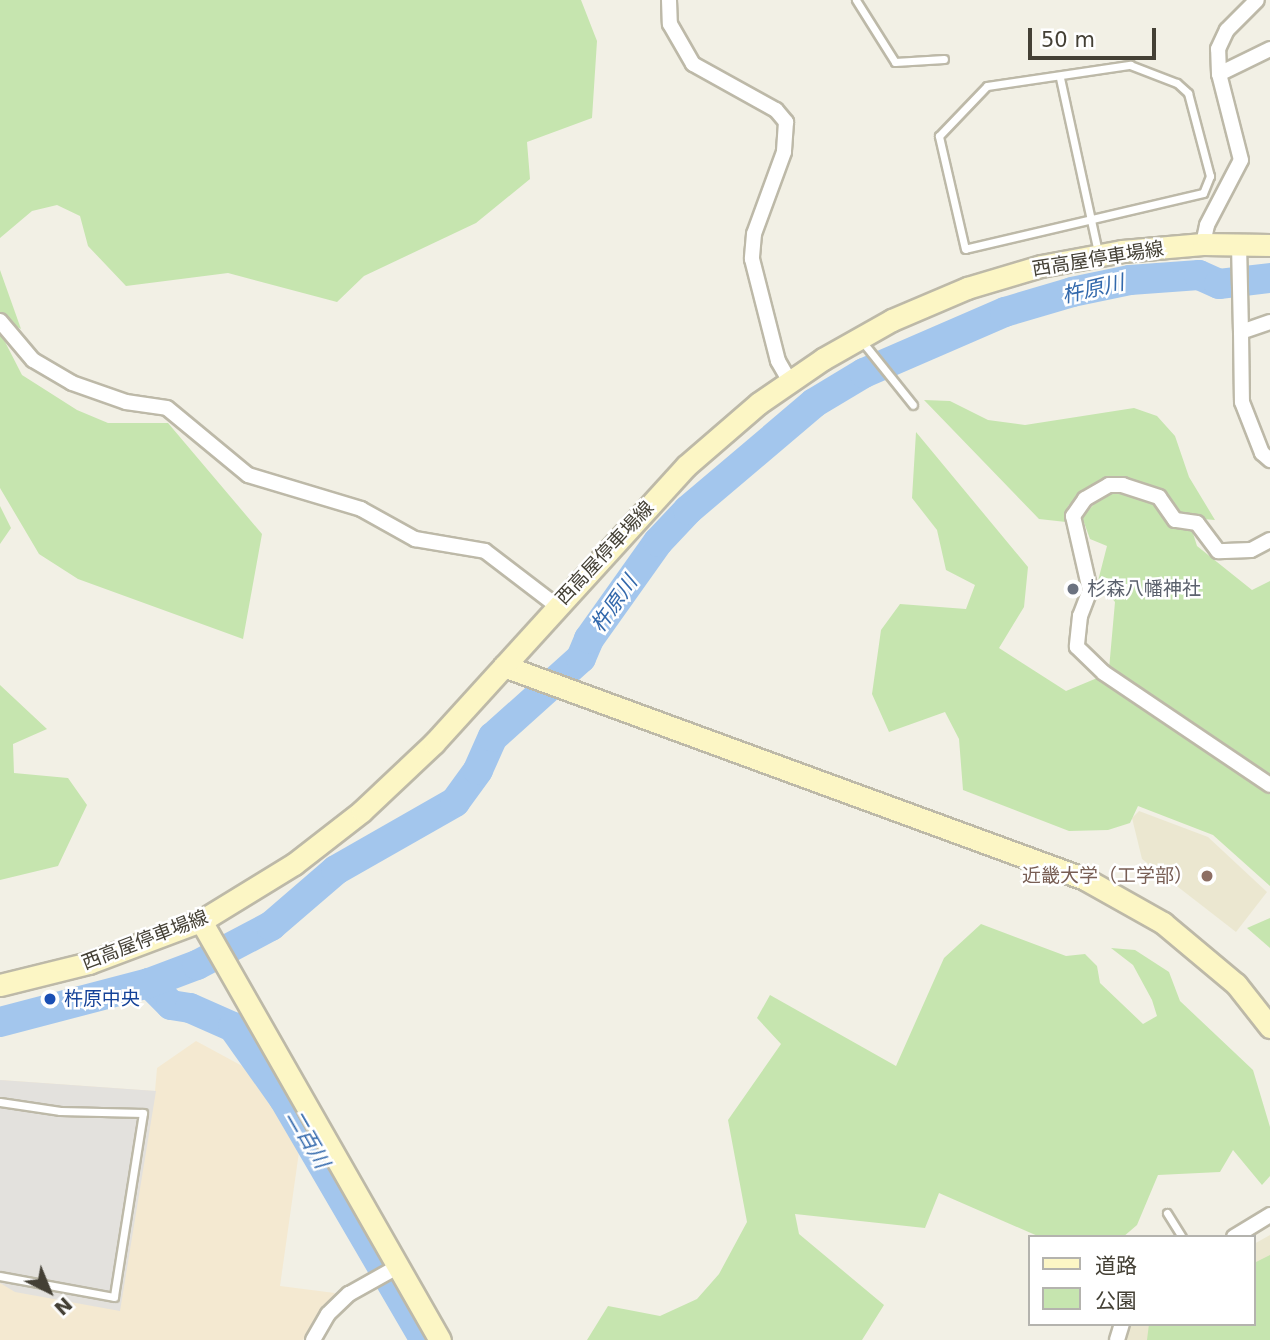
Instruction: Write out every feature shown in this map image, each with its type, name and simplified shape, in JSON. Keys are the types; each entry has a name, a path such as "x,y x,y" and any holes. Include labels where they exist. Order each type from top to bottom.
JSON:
{"main road":[{"name":"西高屋停車場線","path":"0,985 89,963 201,921 294,863 362,811 434,743 686,466 790,382 860,338 967,288 1041,266 1099,255 1203,244 1270,245"},
{"path":"504,666 1085,879 1163,923 1236,984 1270,1027"},
{"path":"201,921 440,1340"}],"street":[{"path":"669,0 670,24 692,64 776,110 786,122 784,152 754,234 752,259 778,361 790,382"},
{"path":"1203,244 1207,225 1241,160 1219,74 1218,49 1227,30 1257,0"},
{"path":"1219,74 1270,49"},
{"path":"1239,244 1242,402 1262,453 1270,460"},
{"path":"0,321 33,360 72,383 126,402 167,408 248,475 320,493 361,509 415,540 485,551 557,606"},
{"path":"1241,332 1270,322"},
{"path":"1270,540 1242,552 1218,551 1197,523 1175,520 1159,497 1123,485 1110,485 1085,499 1073,516 1090,590 1080,616 1077,647 1104,673 1270,785"},
{"path":"1237,1235 1270,1215"},
{"path":"313,1340 328,1314 349,1294 399,1266"}],"lane":[{"path":"856,0 895,62 944,58"},
{"path":"1130,65 1177,82 1188,93 1210,176 1203,193 1092,220 965,249 939,136 987,86 1060,78 1130,65"},
{"path":"1060,78 1099,255"},
{"path":"860,338 873,360 913,405"},
{"path":"0,1102 60,1111 143,1113 114,1297 0,1276"},
{"path":"1167,1213 1181,1235"}],"shaded area":[{"name":"近畿大学（工学部）","path":"1139,811 1208,837 1267,892 1236,932 1142,859 1132,818"},
{"path":"196,1041 246,1068 279,1110 299,1152 280,1286 335,1293 303,1340 0,1340 0,1080 155,1091 157,1068"},
{"path":"0,1080 156,1091 120,1311 15,1292 0,1283"},
{"path":"1270,1235 1270,1340 1126,1340 1130,1326 1256,1326 1256,1243"}],"green space":[{"path":"0,0 581,0 597,41 592,118 527,142 530,179 476,223 364,276 337,302 228,273 126,286 88,246 80,216 57,205 32,211 0,238"},
{"path":"0,270 21,329 0,318"},
{"path":"0,332 22,375 77,410 108,423 168,423 262,534 243,639 78,579 39,554 0,488"},
{"path":"924,400 950,401 988,420 1025,425 1134,408 1157,416 1175,436 1189,477 1215,520 1178,517 1127,481 1082,494 1068,506 1066,522 1039,519"},
{"path":"916,432 1028,567 1024,607 999,648 1066,691 1102,676 1270,789 1270,886 1213,835 1138,806 1130,823 1108,830 1069,831 963,790 959,739 945,712 889,732 872,694 881,630 900,604 966,609 975,585 946,570 937,530 912,498"},
{"path":"1129,490 1158,500 1175,525 1192,530 1197,546 1252,590 1270,581 1270,777 1109,669 1115,602 1098,581 1107,546 1090,539 1082,517 1103,495"},
{"path":"0,506 11,528 0,544"},
{"path":"0,685 47,729 13,744 14,773 68,778 87,805 58,866 0,880"},
{"path":"1270,918 1270,948 1247,928"},
{"path":"981,924 1066,956 1085,954 1097,966 1100,983 1143,1024 1157,1016 1152,1000 1133,965 1111,948 1135,950 1169,972 1180,1001 1253,1070 1270,1127 1270,1176 1262,1185 1233,1150 1220,1172 1158,1175 1137,1225 1125,1235 1035,1235 939,1193 925,1228 795,1214 799,1234 884,1305 862,1340 587,1340 608,1306 660,1316 697,1299 719,1274 747,1222 728,1120 781,1044 757,1018 770,995 896,1066 944,958"},
{"path":"1270,1255 1270,1340 1147,1340 1149,1326 1256,1326 1256,1262"}],"waterway":[{"name":"杵原川","path":"0,1022 149,983 197,965 271,926 336,870 455,802 478,770 493,737 581,658 589,639 658,542 688,510 814,403 864,373 1005,312 1072,292 1130,280 1199,275 1219,284 1270,278"},
{"name":"二百川","path":"149,983 171,1005 190,1008 233,1027 284,1099 425,1340"}],"place":[{"name":"杉森八幡神社","path":"1073,589"},
{"name":"近畿大学（工学部）","path":"1207,876"},
{"name":"杵原中央","path":"50,999"}]}
